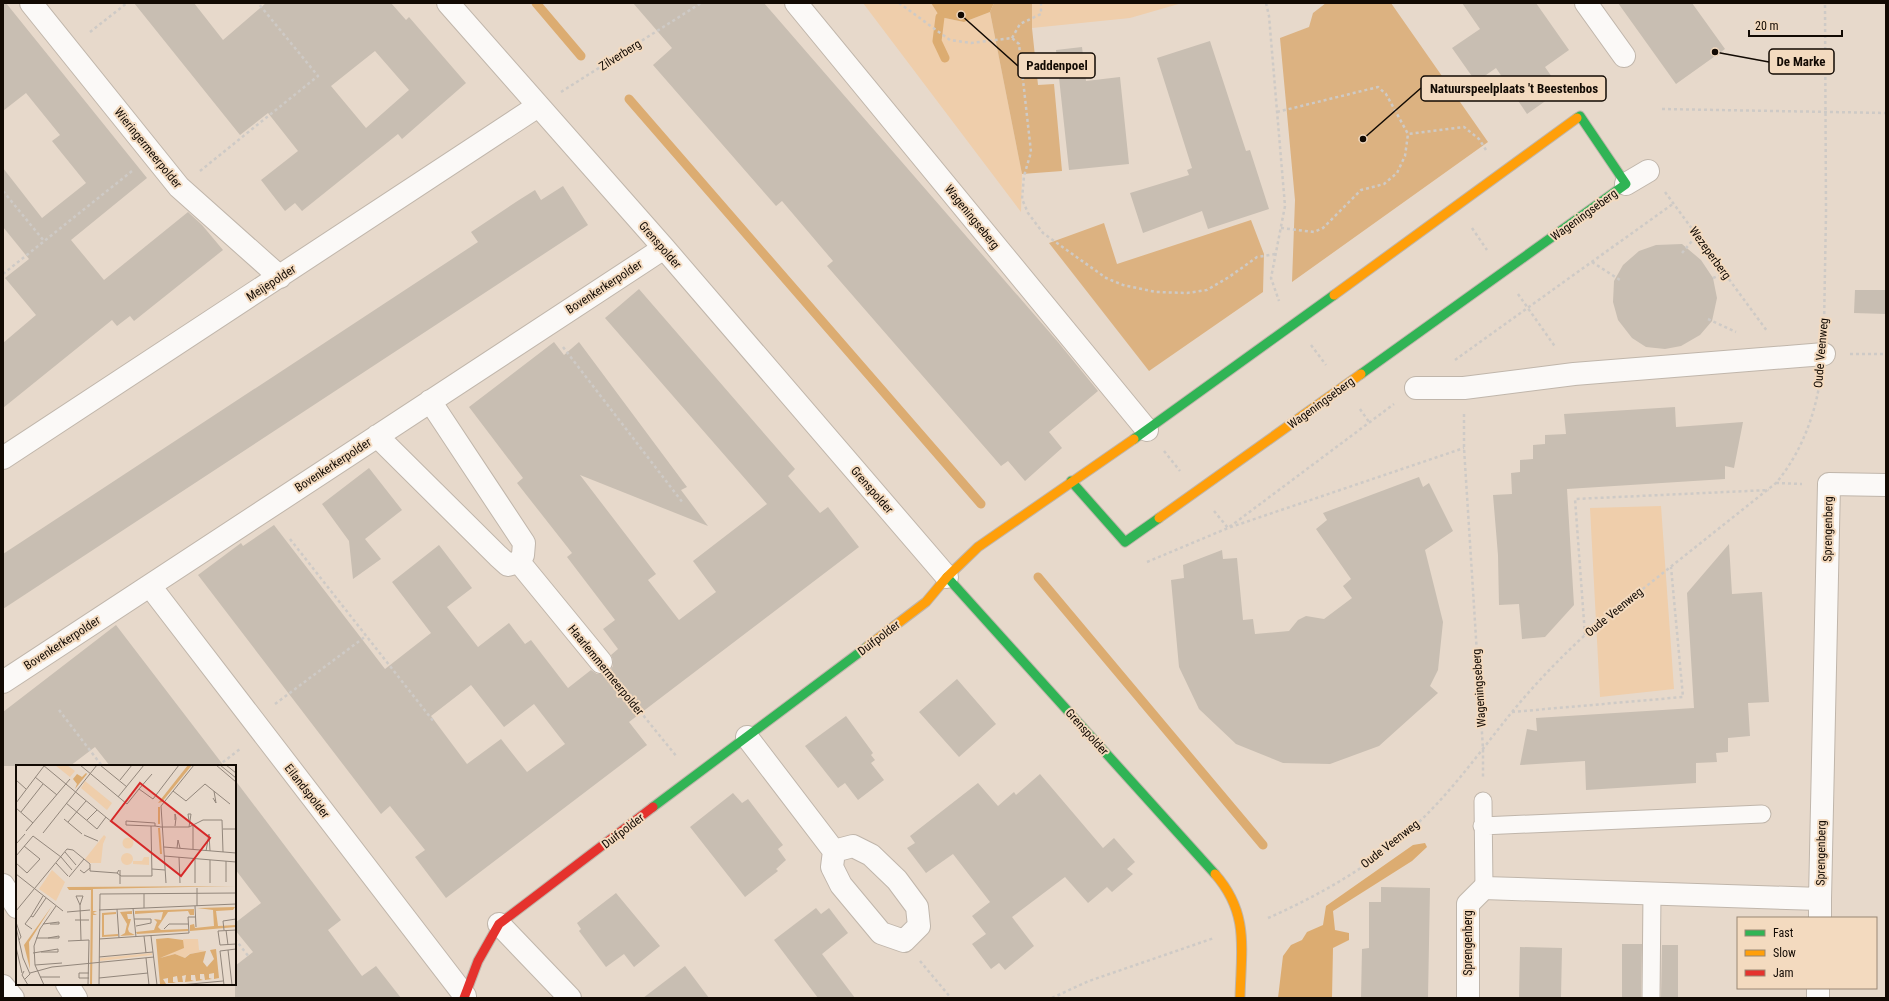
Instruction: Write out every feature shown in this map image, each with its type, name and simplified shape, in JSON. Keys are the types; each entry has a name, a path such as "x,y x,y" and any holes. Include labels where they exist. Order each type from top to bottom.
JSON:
{"street":[{"name":"Wieringermeerpolder","path":"31,3 179,187 280,277"},
{"name":"Grenspolder","path":"448,3 664,248 947,576 1217,876 1233,898 1239,912 1241,928 1240,998"},
{"name":"Wageningseberg","path":"796,3 1147,430"},
{"path":"1586,3 1624,56"},
{"name":"Meijepolder","path":"3,458 538,106"},
{"name":"Wageningseberg","path":"947,576 978,547 1071,481 1147,430 1580,116 1626,184 1344,387 1125,542 1071,481"},
{"path":"1626,184 1648,171"},
{"name":"Bovenkerkerpolder","path":"3,682 664,248"},
{"path":"1416,388 1464,388 1574,374 1824,354"},
{"path":"377,436 508,565 519,562 523,555 524,543 430,401"},
{"name":"Sprengenberg","path":"1468,998 1468,904 1484,888 1652,893 1820,908 1829,484 1886,485"},
{"name":"Haarlemmermeerpolder","path":"519,562 601,662"},
{"name":"Duifpolder","path":"464,997 478,961 499,924 926,602 947,576"},
{"name":"Eilandspolder","path":"150,586 464,997"},
{"path":"747,737 834,850 832,867 841,885 882,933 904,941 919,926 917,908 897,880 871,855 853,846 834,850"},
{"path":"3,885 16,905"},
{"path":"499,924 570,998"},
{"path":"68,985 76,998"},
{"path":"3,986 13,998"}],"lane":[{"path":"1483,801 1482,826 1484,888"},
{"path":"1482,826 1762,814"},
{"path":"1651,998 1652,893"}],"path":[{"path":"68,49 127,3"},
{"path":"179,187 318,76 258,3"},
{"name":"Zilverberg","path":"538,106 701,3"},
{"path":"899,3 950,40 970,43 1012,38 1019,44 1031,152 1024,176 1022,199 1028,213 1043,233 1106,278 1123,285 1156,292 1187,293 1206,290 1229,277 1257,257 1275,254"},
{"path":"1012,38 1020,24 1041,14 1041,3"},
{"path":"1266,3 1269,16 1285,206 1271,278 1280,304 1293,324 1344,387 1369,422"},
{"name":"Oude Veenweg","path":"1052,998 1089,981 1272,917 1312,896 1390,847 1431,810 1483,749 1512,712 1562,656 1585,635 1671,566 1769,490 1786,471 1805,437 1818,395 1824,354 1826,112 1825,3"},
{"path":"1277,112 1378,87 1386,94 1408,134 1405,156 1398,173 1384,184 1361,190 1323,228 1314,232 1281,228"},
{"path":"1662,109 1886,114"},
{"path":"1408,134 1464,127 1479,140 1489,154"},
{"path":"3,274 153,155"},
{"name":"Wezeperberg","path":"1648,171 1674,203 1785,356"},
{"path":"3,191 44,241"},
{"path":"1682,253 1697,235"},
{"path":"1592,262 1620,280"},
{"path":"1713,278 1725,273"},
{"path":"546,325 683,503"},
{"path":"1824,354 1886,354"},
{"name":"Wageningseberg","path":"1464,388 1464,448 1483,749"},
{"path":"1143,564 1228,528 1464,448"},
{"path":"1585,635 1575,499 1769,490"},
{"path":"290,539 434,722"},
{"path":"1512,712 1683,698 1671,566"},
{"path":"253,720 366,636"},
{"name":"Haarlemmermeerpolder","path":"601,662 694,777"},
{"path":"59,710 101,765"},
{"path":"236,940 249,957"},
{"path":"904,941 951,998"}],"shaded area":[{"path":"863,3 931,3 940,17 964,22 990,12 1022,174 1021,212"},
{"path":"931,3 994,3 990,12 964,22 940,17"},
{"path":"994,3 1032,3 1032,28 1038,85 1054,84 1062,171 1022,174 990,12"},
{"path":"1032,3 1182,3 1130,18 1032,28"},
{"path":"1326,3 1391,3 1488,142 1292,282 1295,200 1280,38 1309,27 1313,13"},
{"path":"1251,220 1264,254 1263,292 1149,371 1049,243 1104,223 1117,264"},
{"path":"1661,506 1674,689 1600,697 1590,508"},
{"path":"1425,843 1427,847 1412,861 1333,911 1335,930 1349,933 1349,940 1333,948 1332,998 1278,998 1283,956 1291,945 1302,940 1307,932 1323,925 1326,906 1413,845"}],"building":[{"path":"3,3 6,3 147,178 71,240 104,280 188,212 202,225 223,250 134,321 130,316 117,326 112,320 3,408 3,343 36,315 5,278 29,259 3,227 3,168 42,218 86,183 52,141 60,135 26,93 3,111"},
{"path":"134,3 194,3 223,40 266,3 391,3 406,20 409,17 466,83 402,139 398,134 302,211 295,203 285,211 261,180 298,151 268,113 240,135","holes":["375,51 409,90 366,128 331,86"]},
{"path":"633,3 764,3 1058,342 1098,391 1049,432 1062,448 1025,481 1008,461 1001,466 827,266 833,261 782,201 776,206 653,65 672,48"},
{"path":"1462,3 1536,3 1569,50 1545,67 1561,90 1527,114 1496,68 1476,82 1452,48 1480,29"},
{"path":"1618,3 1692,3 1725,49 1676,84"},
{"path":"1210,41 1246,151 1250,150 1269,209 1208,229 1202,211 1143,233 1130,193 1189,175 1187,170 1192,168 1157,58"},
{"path":"1082,47 1086,81 1120,77 1129,164 1069,170 1056,50"},
{"path":"563,186 588,225 3,609 3,554 478,242 471,232 519,200 535,190 541,200"},
{"path":"1682,244 1701,260 1713,278 1717,298 1712,321 1700,335 1681,346 1665,349 1646,347 1632,338 1618,320 1613,302 1614,281 1623,265 1639,251 1656,245"},
{"path":"639,289 795,469 788,476 820,513 828,507 859,547 629,722 647,745 446,898 415,857 425,850 390,806 381,814 198,575 241,543 243,546 274,525 385,669 431,633 392,582 439,545 472,588 447,607 478,647 509,623 525,644 531,640 568,688 591,670 597,674 609,672 613,666 611,655 618,649 603,629 615,620 567,557 572,553 517,483 523,478 469,407 554,342 564,355 579,342 687,487 681,490 708,526 580,475 656,574 648,580 679,620 716,592 693,561 767,504 605,318","holes":["471,685 504,727 534,704 565,744 527,772 501,739 467,764 431,716"]},
{"path":"1855,290 1886,290 1886,314 1854,313"},
{"path":"1675,407 1676,427 1743,422 1734,468 1725,466 1725,479 1567,489 1574,605 1545,637 1522,639 1519,604 1499,605 1498,555 1493,495 1512,494 1511,473 1520,472 1520,460 1533,459 1533,445 1545,444 1545,435 1566,434 1564,414"},
{"path":"369,468 402,510 365,539 381,559 353,579 349,541 322,504"},
{"path":"1419,477 1423,487 1429,483 1453,531 1425,550 1443,622 1438,670 1430,686 1438,693 1379,746 1330,764 1283,763 1236,744 1199,709 1179,667 1171,580 1184,578 1183,565 1222,550 1223,559 1237,558 1243,620 1253,619 1255,634 1289,631 1298,620 1306,616 1324,619 1352,598 1343,586 1351,579 1316,529 1327,520 1323,513"},
{"path":"1729,544 1732,594 1762,592 1769,702 1748,703 1750,736 1728,738 1728,752 1716,753 1717,762 1696,763 1696,783 1586,790 1585,761 1520,765 1527,729 1537,731 1536,718 1694,708 1687,593"},
{"path":"116,625 223,765 109,765 95,747 71,765 3,766 3,712"},
{"path":"957,679 996,724 959,757 919,712"},
{"path":"846,716 873,753 871,755 875,760 871,763 884,780 858,800 845,783 838,788 805,746"},
{"path":"1040,774 1103,848 1114,838 1135,862 1127,869 1133,874 1112,892 1107,887 1088,903 1065,877 1012,917 1034,946 1005,970 999,963 991,969 972,944 986,934 972,916 990,902 953,854 926,873 907,848 915,843 910,836 978,783 998,806 1014,792 1016,795"},
{"path":"236,781 341,920 328,930 362,976 376,966 401,998 235,998 236,965 253,952 236,931 236,922 261,903 236,870"},
{"path":"733,793 742,803 748,799 783,845 778,849 786,860 776,869 778,871 745,897 690,827"},
{"path":"1381,887 1430,888 1428,998 1361,998 1362,949 1369,948 1369,902 1381,902"},
{"path":"616,893 660,946 634,967 624,954 606,967 579,931 581,929 577,923"},
{"path":"816,908 821,914 829,908 848,933 822,954 855,998 818,998 774,940"},
{"path":"1622,944 1642,944 1641,998 1622,998"},
{"path":"1662,945 1678,945 1678,998 1661,998"},
{"path":"1520,947 1562,948 1561,998 1519,998"},
{"path":"685,966 709,998 643,998"}],"waterway":[{"path":"536,3 581,56"},
{"path":"940,17 937,41 945,58"},
{"path":"629,99 981,504"},
{"path":"1038,577 1263,845"}],"traffic: fast":[{"path":"1361,374 1626,184 1580,116 1577,118"},
{"path":"1134,439 1334,295"},
{"path":"1071,481 1125,542 1159,518"},
{"path":"947,577 1215,874"},
{"path":"653,807 868,646"}],"traffic: slow":[{"path":"1334,295 1577,118"},
{"path":"1159,518 1361,374"},
{"path":"868,646 926,602 947,577 978,547 1134,439"},
{"path":"1215,874 1226,889 1239,918 1242,948 1240,998"}],"traffic: jam":[{"path":"464,998 478,961 499,924 653,807"}],"place":[{"name":"Paddenpoel","path":"961,15"},
{"name":"De Marke","path":"1715,52"},
{"name":"Natuurspeelplaats 't Beestenbos","path":"1363,139"}]}
